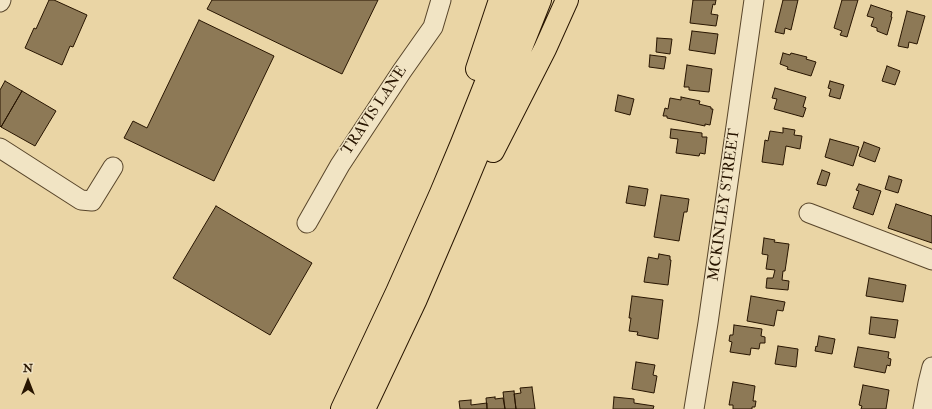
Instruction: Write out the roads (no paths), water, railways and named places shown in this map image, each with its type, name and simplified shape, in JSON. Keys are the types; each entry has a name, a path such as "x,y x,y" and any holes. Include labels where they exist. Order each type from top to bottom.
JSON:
{"highway":[{"path":"363,364 474,78 500,0"},
{"path":"342,409 397,292 444,186 519,0"},
{"path":"364,409 416,299 480,149 540,0"},
{"path":"416,299 513,114 567,0"}],"street":[{"name":"TRAVIS LANE","path":"307,223 344,158 402,71 434,27 441,0"},
{"name":"MCKINLEY STREET","path":"694,409 754,0"},
{"path":"0,148 81,200 92,201 113,167"},
{"path":"810,213 932,260"},
{"path":"923,409 932,367"}]}
